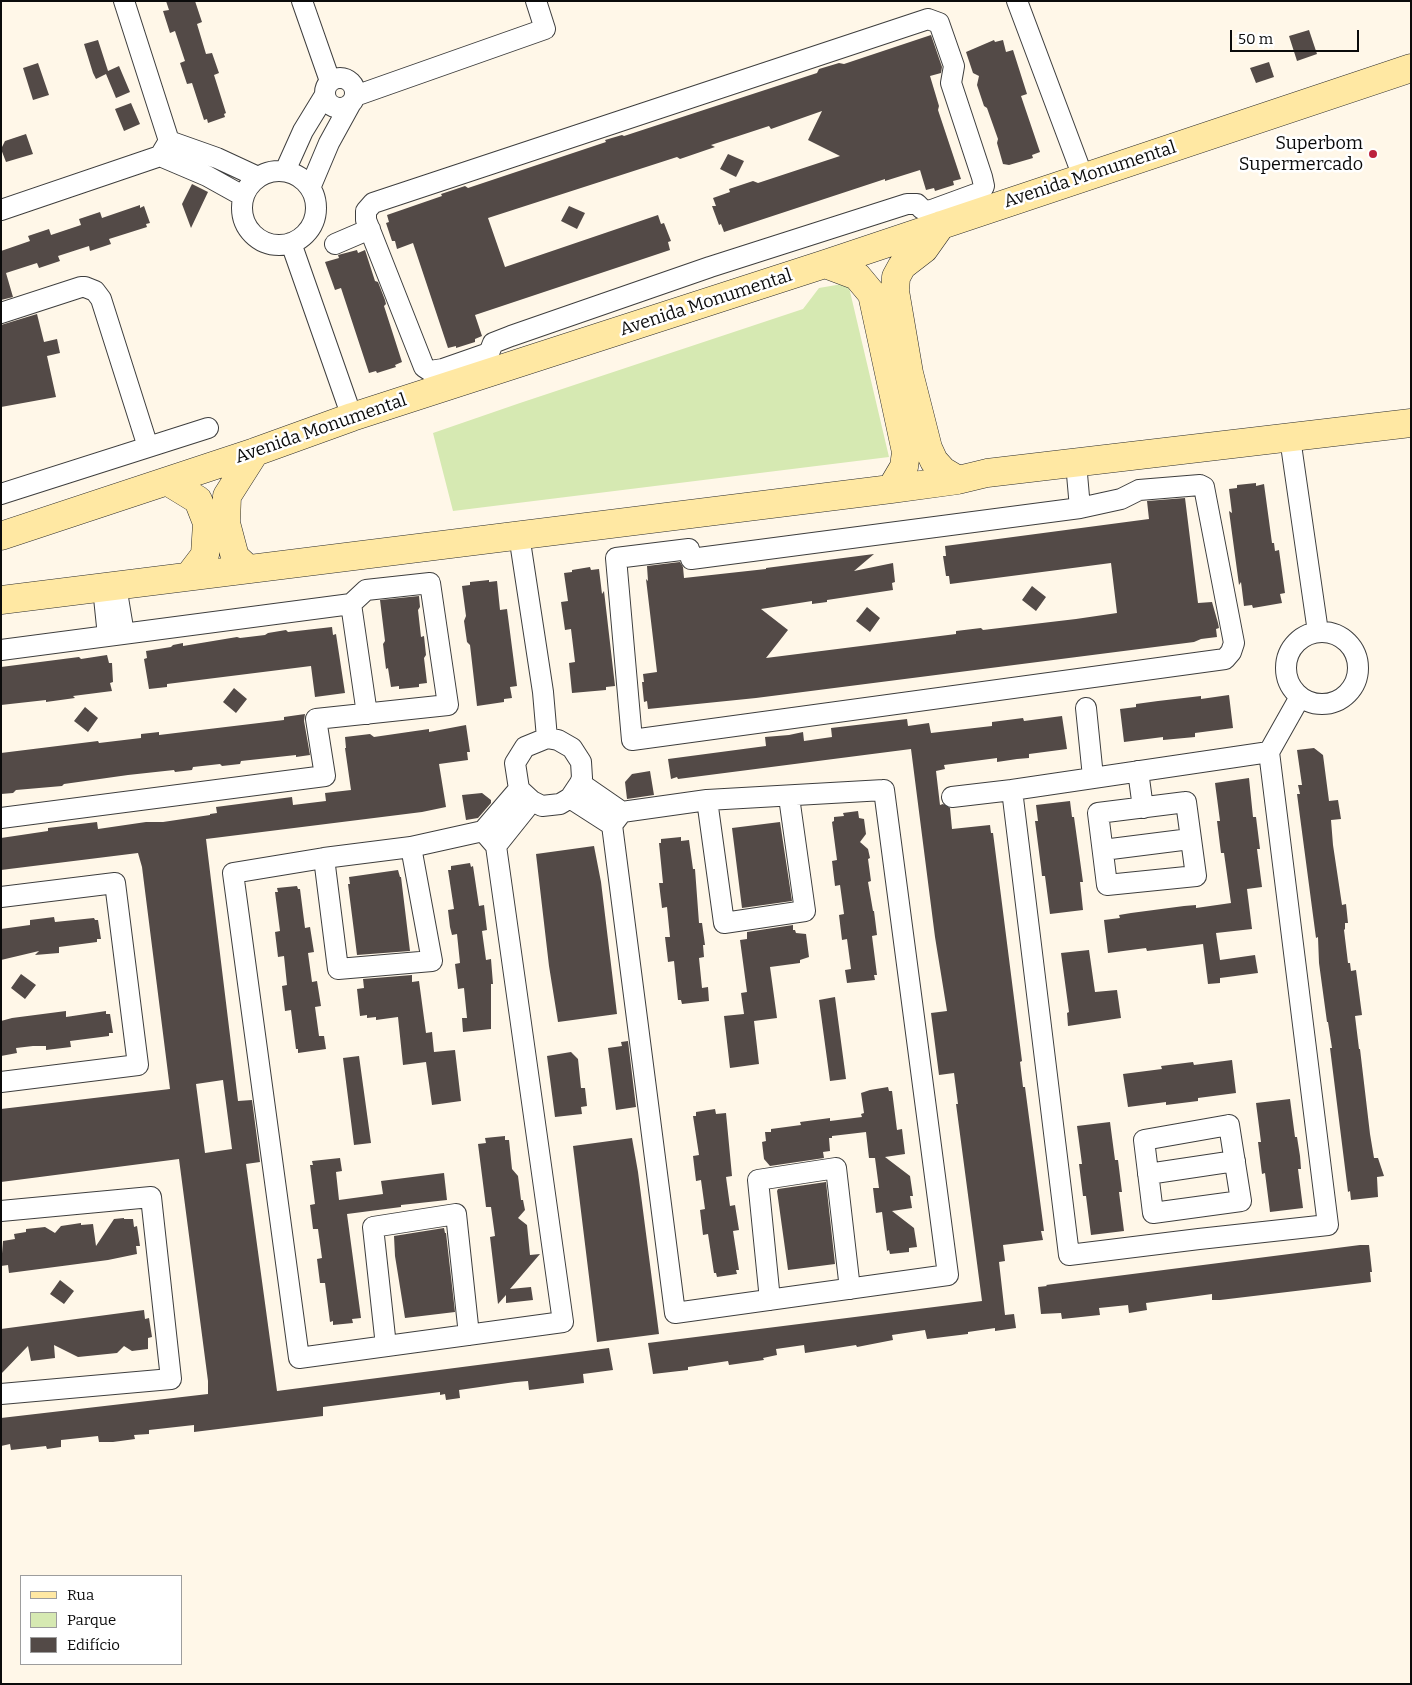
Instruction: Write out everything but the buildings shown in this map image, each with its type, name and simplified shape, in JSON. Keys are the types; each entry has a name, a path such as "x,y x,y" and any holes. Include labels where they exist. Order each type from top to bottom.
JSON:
{"street":[{"path":"124,1 164,148 207,176 243,196"},
{"path":"302,1 327,88 328,103 336,107 344,107 353,99 545,29 536,1"},
{"path":"1017,1 1083,177"},
{"path":"928,19 939,23 954,66 951,83 984,186 981,192 929,211 922,209 917,204 907,204 710,267 511,336 493,343 490,353 443,369 430,371 424,367 370,230 366,220 366,211 372,203 920,20 928,19"},
{"name":"Avenida Monumental","path":"1,536 255,452 352,417 941,226 1411,68"},
{"path":"285,171 303,130 327,88"},
{"path":"310,188 329,143 353,99"},
{"path":"1,210 164,148 217,158 258,177"},
{"path":"285,171 298,176 310,188 316,204 314,220 305,234 291,243 273,245 256,237 245,223 243,196 248,187 258,177 271,172 285,171"},
{"path":"941,226 924,249 902,266 896,277 894,291 909,373 928,448 934,461 943,471 958,480"},
{"path":"335,244 370,230"},
{"path":"291,243 352,417"},
{"path":"825,264 857,276 872,294 906,452 904,467 891,489"},
{"path":"710,267 720,298"},
{"path":"681,277 692,306"},
{"path":"1,313 81,287 95,291 102,299 148,447"},
{"path":"1,600 891,489 958,480 987,473 1411,423"},
{"path":"1,494 208,428"},
{"path":"1290,438 1318,632"},
{"path":"248,569 236,557 226,523 227,505 228,496 255,452"},
{"path":"1076,463 1080,508"},
{"path":"167,481 198,500 207,523 205,555 189,576"},
{"path":"1200,485 1204,487 1234,644 1231,652 1225,659 632,740 616,558 689,549 691,559 1080,508 1121,499 1139,490 1200,485"},
{"path":"519,534 544,692 547,738"},
{"path":"1,650 351,604 366,590 430,583 448,705 316,719 325,776 1,818"},
{"path":"109,587 116,635"},
{"path":"351,604 367,714"},
{"path":"1318,632 1335,634 1350,644 1358,660 1358,678 1349,693 1334,703 1316,704 1300,697 1290,686 1286,673 1287,659 1294,646 1304,637 1318,632"},
{"path":"1012,790 1069,1255 1199,1238 1328,1225 1269,752 1300,697"},
{"path":"1086,708 1093,777"},
{"path":"547,738 558,740 572,748 581,762 575,790 560,804 542,806 526,795 514,763 525,747 547,738"},
{"path":"952,797 1012,790 1269,752"},
{"path":"1138,771 1143,808"},
{"path":"575,790 617,819 707,800 789,797 884,790 948,1275 675,1313 617,819"},
{"path":"489,838 562,1322 299,1358 233,873 324,858 489,838 526,795"},
{"path":"707,800 724,924 805,912 789,797"},
{"path":"1186,802 1190,839 1196,876 1107,885 1098,813 1186,802"},
{"path":"1103,850 1190,839"},
{"path":"324,858 338,968 432,960 411,847"},
{"path":"1,897 115,883 138,1065 1,1082"},
{"path":"1229,1125 1235,1161 1241,1201 1153,1213 1144,1140 1229,1125"},
{"path":"1148,1174 1235,1161"},
{"path":"770,1300 758,1180 836,1168 850,1289"},
{"path":"1,1211 151,1198 171,1379 1,1394"},
{"path":"1194,1207 1199,1238"},
{"path":"386,1346 373,1226 456,1214 469,1335"}],"green space":[{"path":"848,283 889,457 453,511 433,433 803,309 819,288"}],"place":[{"name":"Superbom Supermercado","path":"1373,154"}]}
